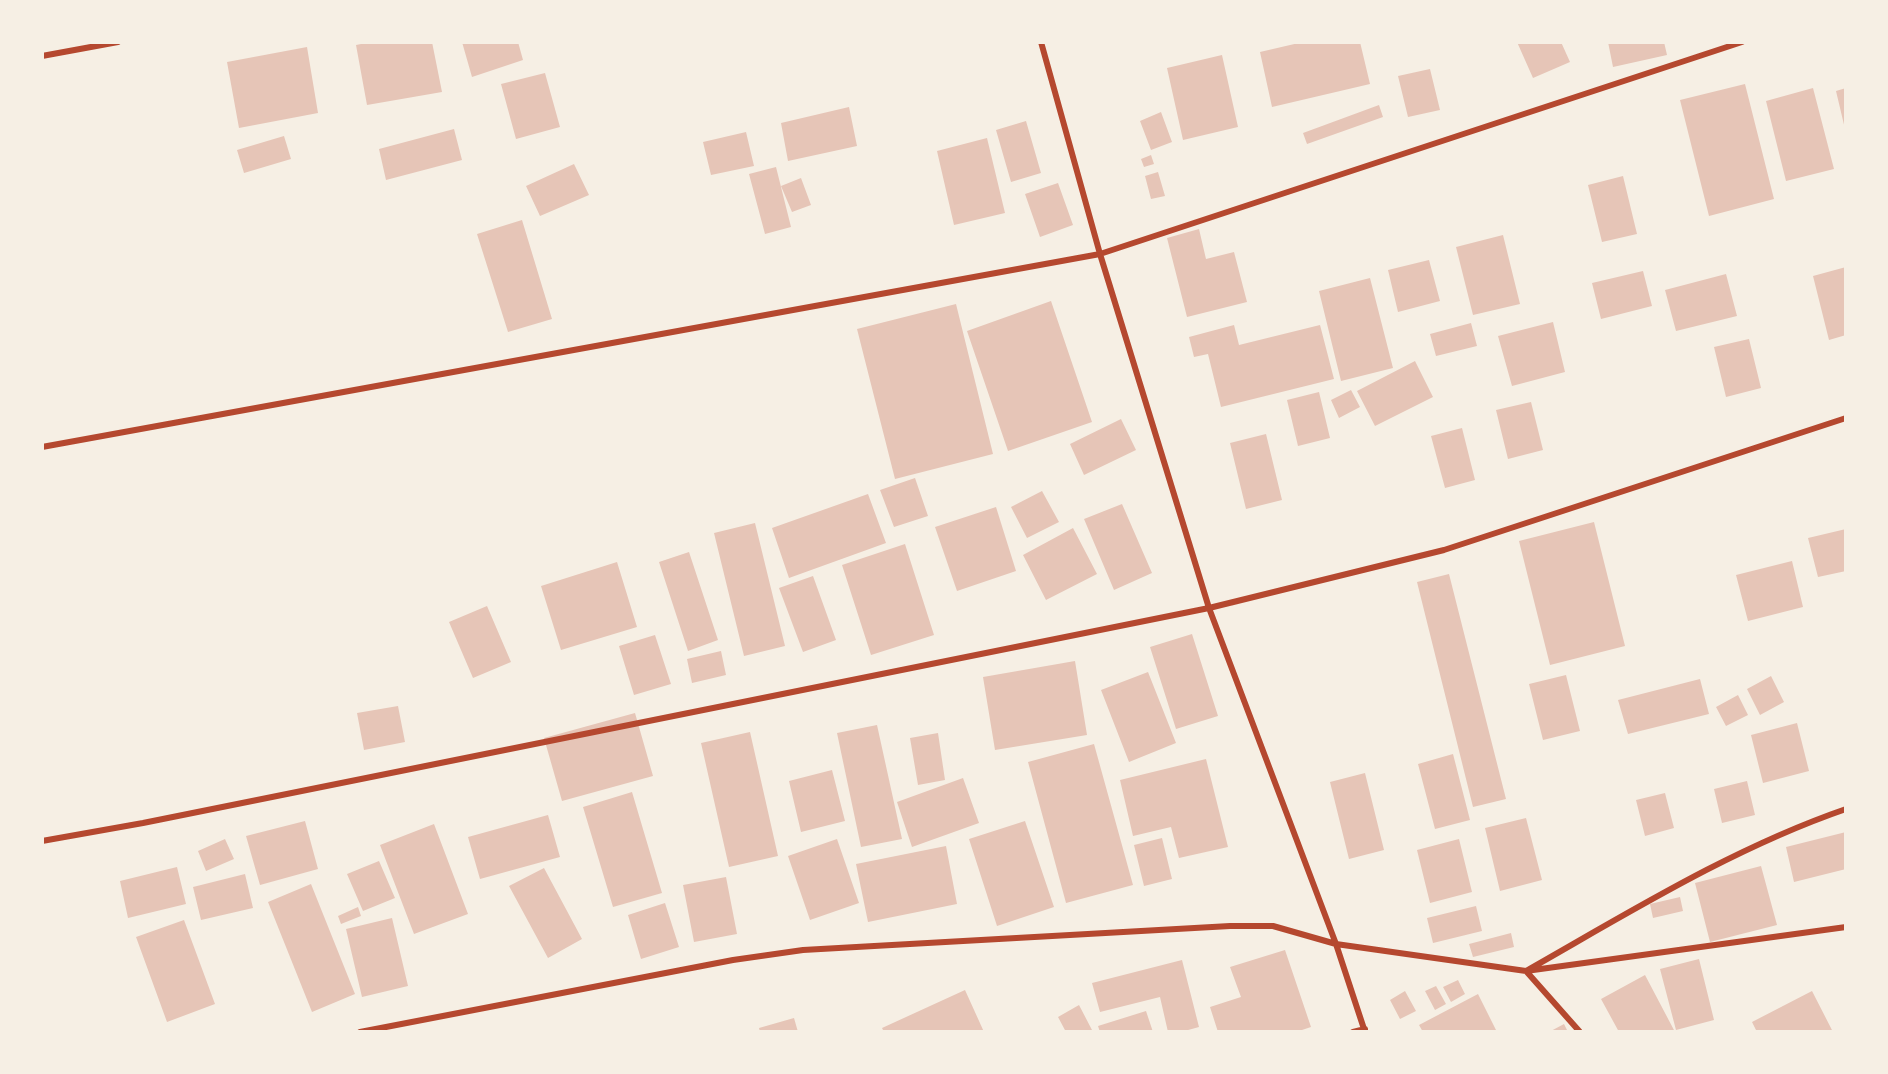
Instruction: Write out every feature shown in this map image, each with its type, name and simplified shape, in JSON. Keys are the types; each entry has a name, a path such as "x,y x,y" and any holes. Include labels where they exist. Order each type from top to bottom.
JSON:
{"street":[{"path":"42,56 118,42"},
{"path":"1041,42 1100,254 1209,608 1336,944 1365,1031 1353,1032"},
{"path":"42,447 1100,254 1742,42"},
{"path":"42,842 1209,608 1444,550 1846,418"},
{"path":"1526,970 1683,882 1753,847 1846,809"},
{"path":"360,1032 733,960 803,950 1230,926 1273,926 1336,944 1526,970 1846,927"},
{"path":"1526,970 1580,1032"}],"building":[{"path":"371,42 432,42 442,92 367,105 356,45"},
{"path":"462,42 518,42 523,60 472,77"},
{"path":"1303,42 1360,42 1370,84 1272,107 1260,52"},
{"path":"1517,42 1561,42 1570,62 1533,78"},
{"path":"1608,42 1664,42 1667,55 1613,67"},
{"path":"307,47 318,113 239,128 227,62"},
{"path":"1222,55 1238,127 1183,140 1167,68"},
{"path":"1430,69 1440,110 1408,117 1398,76"},
{"path":"545,73 560,127 516,139 501,84"},
{"path":"1745,84 1774,199 1709,216 1680,100"},
{"path":"1813,88 1834,169 1786,181 1766,101"},
{"path":"1846,88 1846,129 1845,129 1836,91"},
{"path":"1379,105 1383,117 1307,144 1303,133"},
{"path":"849,107 857,146 788,161 781,123"},
{"path":"1161,112 1172,142 1151,150 1140,121"},
{"path":"1026,121 1041,173 1011,182 996,130"},
{"path":"454,129 462,160 386,180 379,149"},
{"path":"746,132 754,166 711,175 703,142"},
{"path":"284,136 291,159 244,173 237,150"},
{"path":"987,138 1005,213 954,225 937,151"},
{"path":"1151,155 1154,164 1144,167 1141,159"},
{"path":"574,164 589,195 540,216 526,186"},
{"path":"776,167 791,227 765,234 749,174"},
{"path":"1158,172 1165,196 1151,199 1145,176"},
{"path":"1623,176 1637,234 1602,242 1588,185"},
{"path":"801,178 811,205 792,212 781,186"},
{"path":"1058,183 1073,225 1040,237 1025,194"},
{"path":"522,220 552,319 508,332 477,234"},
{"path":"1199,229 1206,259 1234,252 1247,302 1187,317 1167,238"},
{"path":"1503,235 1520,304 1473,315 1456,247"},
{"path":"1429,260 1440,301 1398,312 1388,270"},
{"path":"1846,267 1846,335 1829,340 1813,276"},
{"path":"1643,271 1652,306 1601,319 1592,283"},
{"path":"1726,274 1737,316 1676,331 1665,290"},
{"path":"1370,278 1393,368 1341,381 1319,291"},
{"path":"1051,301 1092,422 1008,451 967,331"},
{"path":"956,304 993,454 895,479 857,329"},
{"path":"1553,322 1565,372 1512,386 1498,336"},
{"path":"1471,323 1477,346 1436,356 1430,334"},
{"path":"1234,325 1239,345 1320,325 1334,379 1221,407 1208,354 1194,357 1189,337"},
{"path":"1749,339 1761,388 1726,397 1714,347"},
{"path":"1415,361 1433,397 1375,426 1357,391"},
{"path":"1351,390 1360,407 1339,418 1331,400"},
{"path":"1319,392 1330,438 1298,446 1287,400"},
{"path":"1531,402 1543,450 1508,459 1496,410"},
{"path":"1121,419 1136,450 1084,475 1070,444"},
{"path":"1462,428 1475,480 1445,488 1431,436"},
{"path":"1266,434 1282,500 1246,509 1230,443"},
{"path":"915,478 928,516 894,527 880,490"},
{"path":"1042,491 1059,522 1027,538 1011,507"},
{"path":"868,494 886,543 789,578 772,528"},
{"path":"1122,504 1152,573 1114,590 1084,519"},
{"path":"996,507 1016,571 957,591 935,527"},
{"path":"1594,522 1625,646 1550,665 1519,541"},
{"path":"755,523 785,646 744,656 714,533"},
{"path":"1073,528 1097,574 1046,600 1023,555"},
{"path":"1846,529 1846,571 1818,577 1808,538"},
{"path":"905,544 934,635 871,655 842,565"},
{"path":"689,552 718,640 688,651 659,562"},
{"path":"1792,561 1803,607 1748,621 1736,575"},
{"path":"617,562 637,627 561,650 541,586"},
{"path":"1449,574 1506,799 1473,807 1417,582"},
{"path":"813,576 836,640 803,652 779,588"},
{"path":"487,606 511,662 473,678 449,622"},
{"path":"1192,634 1218,716 1176,729 1150,647"},
{"path":"655,635 671,684 634,695 619,646"},
{"path":"721,651 726,675 692,683 687,659"},
{"path":"1075,661 1087,735 995,750 983,677"},
{"path":"1148,672 1176,743 1129,762 1101,690"},
{"path":"1566,675 1580,731 1543,740 1529,684"},
{"path":"1771,676 1784,702 1760,715 1747,689"},
{"path":"1700,679 1709,714 1628,734 1618,700"},
{"path":"1738,695 1748,715 1726,726 1716,707"},
{"path":"398,706 405,742 364,750 357,713"},
{"path":"635,713 653,776 562,801 544,738"},
{"path":"1797,723 1809,771 1763,783 1751,735"},
{"path":"877,725 902,839 861,847 837,733"},
{"path":"750,732 778,856 729,867 701,743"},
{"path":"938,733 945,780 918,785 910,738"},
{"path":"1094,744 1133,885 1066,903 1028,762"},
{"path":"1453,754 1470,820 1435,829 1418,764"},
{"path":"1206,759 1228,847 1179,858 1171,827 1133,836 1120,780"},
{"path":"832,770 845,821 801,832 789,781"},
{"path":"1365,773 1384,850 1349,859 1330,782"},
{"path":"963,778 979,823 912,847 897,802"},
{"path":"1747,781 1755,815 1722,823 1714,789"},
{"path":"632,792 662,893 613,907 583,807"},
{"path":"1665,793 1674,828 1645,836 1636,800"},
{"path":"548,815 560,857 480,879 468,837"},
{"path":"1526,818 1542,880 1500,891 1485,828"},
{"path":"305,821 318,869 260,885 246,836"},
{"path":"1025,821 1054,907 997,926 969,839"},
{"path":"434,824 468,914 414,934 380,845"},
{"path":"1846,832 1846,869 1794,882 1786,847"},
{"path":"1162,838 1172,879 1144,886 1134,845"},
{"path":"225,839 234,859 206,871 198,851"},
{"path":"837,839 859,903 810,920 788,856"},
{"path":"1459,839 1472,892 1430,903 1417,850"},
{"path":"946,846 957,904 868,922 856,864"},
{"path":"379,861 395,898 363,911 347,874"},
{"path":"1761,866 1777,925 1710,942 1695,883"},
{"path":"177,867 186,904 128,918 120,881"},
{"path":"544,868 582,939 548,958 509,886"},
{"path":"245,874 253,908 201,920 193,887"},
{"path":"726,877 737,934 694,942 683,885"},
{"path":"311,884 355,994 312,1012 268,902"},
{"path":"1680,897 1683,911 1653,918 1650,904"},
{"path":"665,903 679,947 641,959 628,915"},
{"path":"1476,906 1482,931 1433,943 1427,918"},
{"path":"358,907 361,916 341,924 338,916"},
{"path":"392,918 408,986 362,997 346,929"},
{"path":"184,920 215,1004 167,1022 136,937"},
{"path":"1511,933 1514,947 1473,957 1469,944"},
{"path":"1285,950 1311,1027 1296,1032 1218,1032 1210,1007 1241,997 1230,967"},
{"path":"1699,959 1714,1020 1676,1030 1660,969"},
{"path":"1182,960 1199,1027 1181,1032 1168,1032 1160,997 1100,1012 1092,983"},
{"path":"1645,975 1675,1032 1619,1032 1601,999"},
{"path":"1458,980 1465,994 1451,1002 1443,987"},
{"path":"1436,986 1446,1004 1435,1010 1425,991"},
{"path":"965,990 984,1032 884,1032 882,1028"},
{"path":"1405,991 1416,1011 1400,1019 1390,1000"},
{"path":"1812,991 1833,1032 1757,1032 1752,1022"},
{"path":"1478,994 1497,1032 1423,1032 1419,1025"},
{"path":"1079,1005 1092,1030 1066,1032 1058,1017"},
{"path":"1146,1011 1153,1032 1100,1032 1098,1026"},
{"path":"794,1018 798,1032 760,1032 759,1028"},
{"path":"1564,1024 1568,1032 1549,1032"}]}
